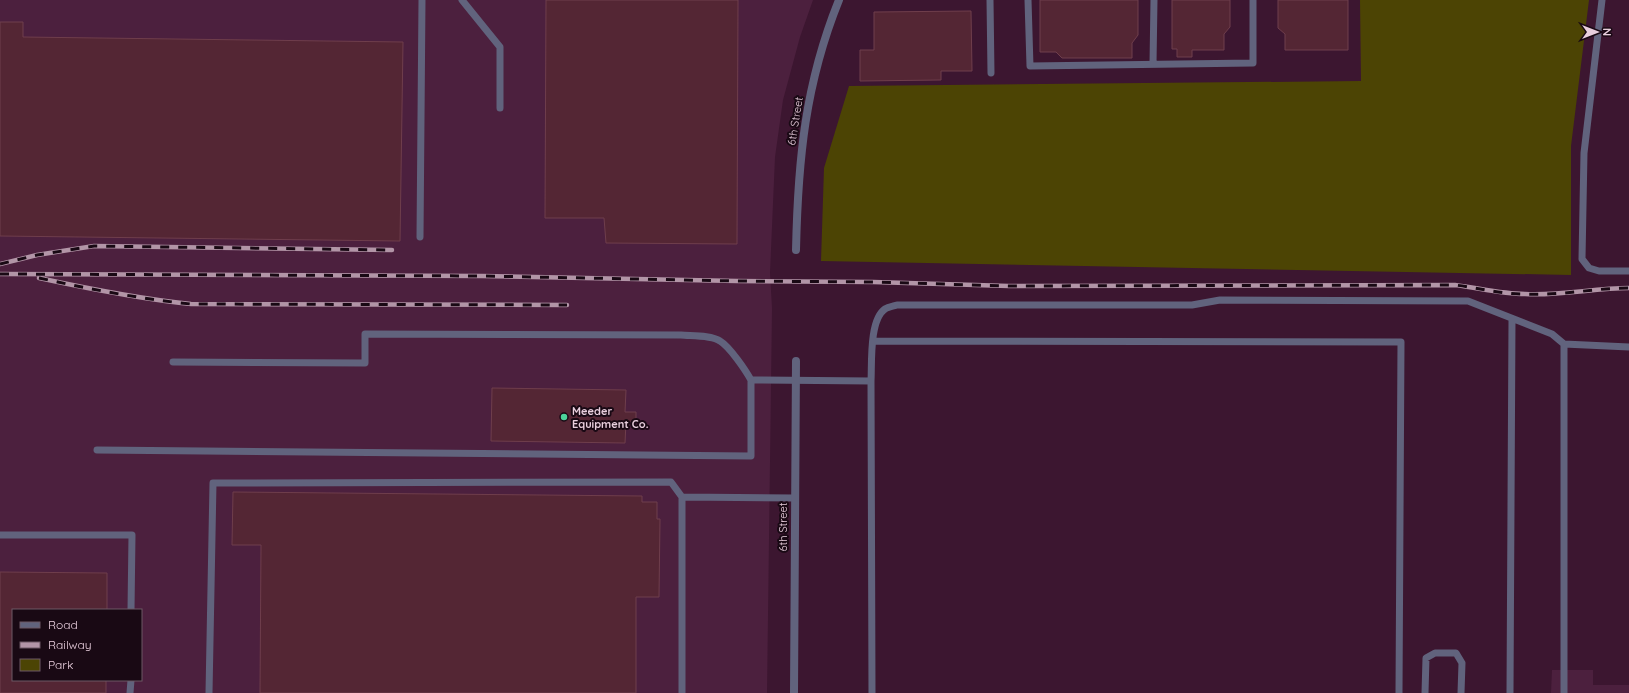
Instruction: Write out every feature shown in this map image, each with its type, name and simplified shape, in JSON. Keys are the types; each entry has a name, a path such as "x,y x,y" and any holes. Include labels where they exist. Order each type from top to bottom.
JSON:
{"street":[{"name":"6th Street","path":"796,250 798,186 805,119 826,33 839,0"},
{"name":"6th Street","path":"794,693 796,361"}],"lane":[{"path":"420,237 422,0"},
{"path":"462,0 500,47 500,108"},
{"path":"990,0 991,73"},
{"path":"1028,0 1030,66 1253,63 1253,0"},
{"path":"1153,64 1154,0"},
{"path":"1602,0 1584,153 1582,259 1589,268 1600,271 1629,271"},
{"path":"872,693 873,342 876,320 885,309 897,305 1192,305 1220,300 1468,301 1552,334 1564,344 1629,347"},
{"path":"1510,693 1512,319"},
{"path":"98,450 751,456 751,380 744,367 720,342 702,336 365,334 365,363 173,362"},
{"path":"873,342 1402,342 1399,693"},
{"path":"1564,344 1564,693"},
{"path":"751,380 872,381"},
{"path":"209,693 214,483 670,482 682,497 682,693"},
{"path":"682,497 795,498"},
{"path":"0,535 132,535 131,609"},
{"path":"1425,693 1426,658 1435,653 1456,653 1462,663 1461,693"},
{"path":"130,693 131,681"}],"shaded area":[{"path":"0,0 813,0 800,37 783,100 775,157 770,273 772,308 767,693 0,693"},
{"path":"1552,670 1593,670 1593,685 1629,685 1629,693 1551,693"}],"green space":[{"path":"1360,0 1589,0 1571,146 1571,275 821,261 824,168 849,86 1361,81"}],"building":[{"path":"546,0 738,0 737,244 606,243 604,218 545,218"},
{"path":"1040,0 1138,0 1138,35 1132,43 1132,58 1062,58 1056,52 1040,52"},
{"path":"1172,0 1230,0 1230,27 1224,34 1224,50 1192,50 1192,57 1177,57 1177,49 1172,49"},
{"path":"1278,0 1348,0 1348,50 1285,50 1285,34 1278,28"},
{"path":"971,11 972,71 941,71 941,80 860,81 860,50 874,50 874,12"},
{"path":"0,22 23,22 23,37 403,42 400,241 0,236"},
{"name":"Meeder Equipment Co.","path":"492,388 626,390 625,412 636,412 636,422 626,422 625,443 491,441"},
{"path":"233,492 642,496 642,502 657,502 657,519 660,519 659,597 636,597 636,693 260,693 261,545 232,545"},
{"path":"0,572 107,573 107,609 12,609 12,681 106,681 106,693 0,693"}],"railway":[{"path":"0,264 37,255 94,246 392,250"},
{"path":"0,274 482,276 873,282 1009,286 1455,285 1516,294 1564,293 1629,288"},
{"path":"39,278 115,293 191,304 567,305"}],"place":[{"name":"Meeder Equipment Co.","path":"564,417"}]}
